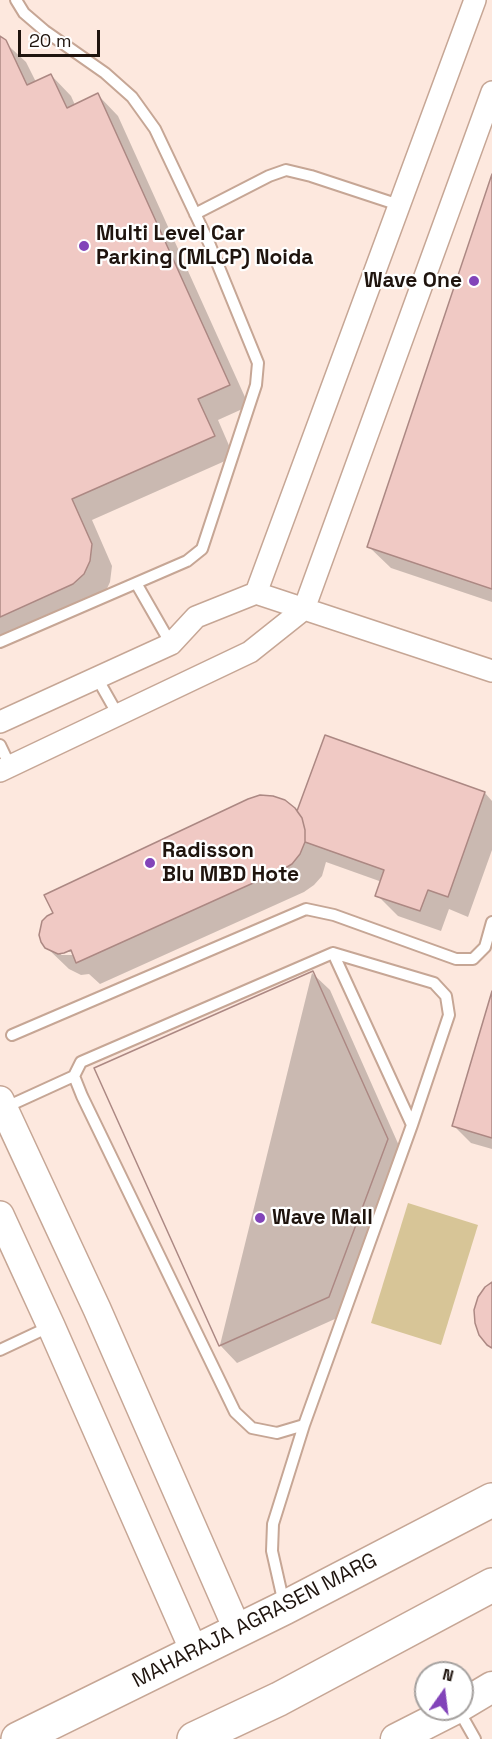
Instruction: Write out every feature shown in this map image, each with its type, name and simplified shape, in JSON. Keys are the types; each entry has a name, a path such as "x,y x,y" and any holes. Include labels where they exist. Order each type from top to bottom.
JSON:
{"main road":[{"name":"MAHARAJA AGRASEN MARG","path":"18,1739 284,1608 492,1500"},
{"path":"194,1739 279,1699 477,1598 492,1585"},
{"path":"396,1739 432,1721"}],"street":[{"path":"256,593 475,0"},
{"path":"5,769 250,652 304,609 492,92"},
{"path":"0,722 171,644 196,617 256,593 492,671"},
{"path":"2,1104 97,1309 238,1631"},
{"path":"0,1215 194,1652"}],"lane":[{"path":"0,642 187,561 202,549 256,385 258,363 209,243 155,129 132,97 105,72 45,31 24,13 16,0"},
{"path":"195,214 268,176 286,170 399,205"},
{"path":"136,584 171,644"},
{"path":"97,678 118,715"},
{"path":"0,745 5,769"},
{"path":"12,1035 306,909 334,915 456,959 473,959 485,947 492,922"},
{"path":"333,953 412,1125"},
{"path":"2,1104 74,1076 81,1062 333,953 435,983 446,996 449,1015 304,1425 273,1524 272,1551 284,1608"},
{"path":"74,1076 235,1412 252,1428 277,1432 304,1425"},
{"path":"0,1350 51,1326"},
{"path":"474,1721 475,1739"}],"shaded area":[{"path":"408,1203 478,1225 441,1345 371,1323"}],"building":[{"name":"Multi Level Car Parking (MLCP) Noida","path":"0,36 6,40 27,85 51,74 67,108 98,93 230,385 198,399 215,436 72,499 92,544 90,561 84,574 73,584 0,617"},
{"name":"Wave One","path":"492,174 492,589 367,547"},
{"path":"325,735 485,792 448,897 428,890 420,911 375,896 384,870 305,842 302,818 297,811"},
{"path":"260,795 285,800 302,818 305,842 300,854 292,864 76,963 71,950 58,954 45,948 39,935 42,921 53,913 44,895"},
{"name":"Wave Mall","path":"313,971 388,1139 329,1297 219,1346 94,1068"},
{"name":"Wave Mall","path":"313,971 388,1139 329,1297 219,1346 94,1068"},
{"path":"492,991 492,1138 452,1126"},
{"path":"492,1282 492,1348 479,1335 474,1310 478,1297"}],"place":[{"name":"Multi Level Car Parking (MLCP) Noida","path":"84,246"},
{"name":"Wave One","path":"474,281"},
{"name":"Radisson Blu MBD Hote","path":"150,863"},
{"name":"Wave Mall","path":"260,1218"}]}
